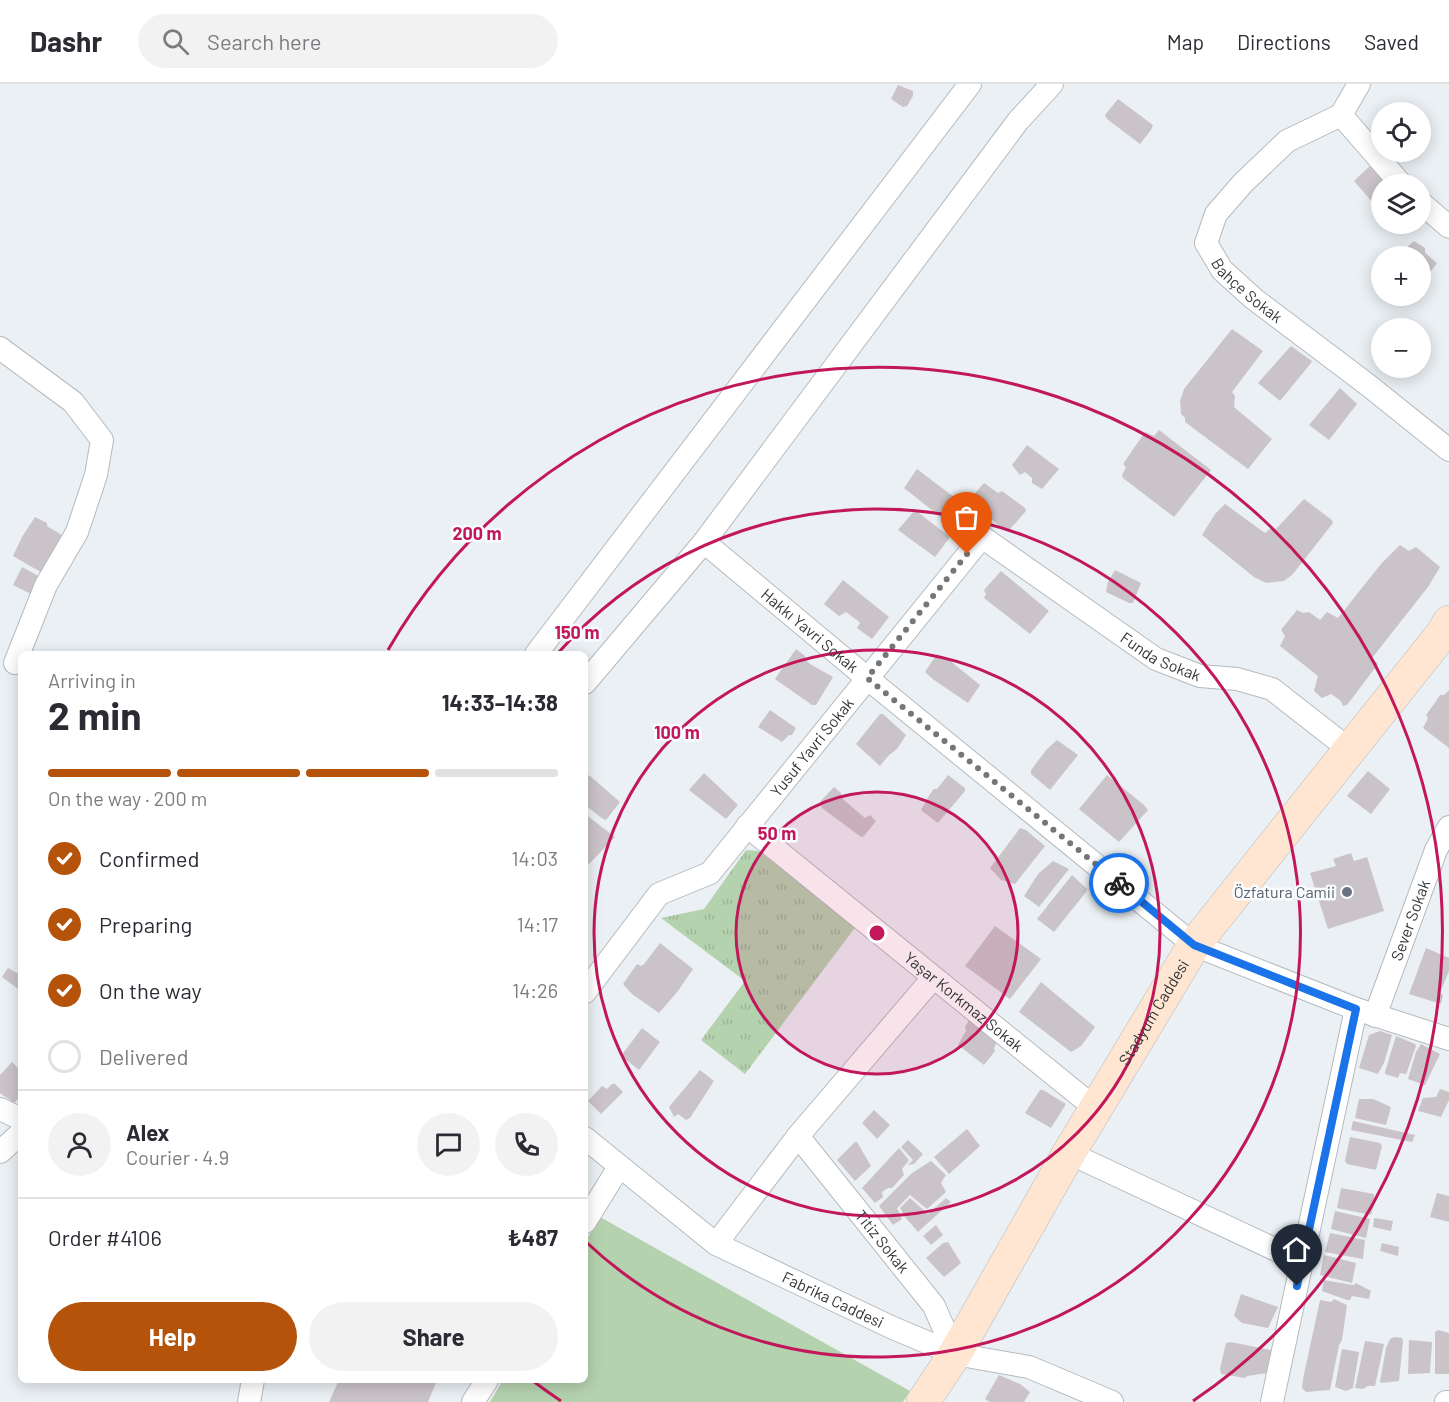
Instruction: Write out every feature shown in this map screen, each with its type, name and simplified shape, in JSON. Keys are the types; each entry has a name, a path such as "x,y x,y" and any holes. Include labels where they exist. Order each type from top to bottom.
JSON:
{"street":[{"path":"538,651 970,84"},
{"path":"588,679 704,542 1018,121 1052,84"},
{"path":"1359,84 1341,115 1392,174"},
{"name":"Bahçe Sokak","path":"1341,115 1287,141 1243,183 1216,214 1206,243 1222,270 1254,299 1368,385 1449,450"},
{"path":"1431,211 1449,227"},
{"path":"0,348 73,402 102,440 96,475 77,532 46,585 12,661"},
{"name":"Yusuf Yavri Sokak","path":"588,988 659,894 710,873 982,537"},
{"name":"Funda Sokak","path":"982,537 1156,659 1200,676 1237,679 1272,689 1350,750"},
{"name":"Hakkı Yavri Sokak","path":"704,542 1194,945 1365,1013 1449,1039"},
{"name":"Stadyum Caddesi","path":"923,1402 955,1354 1095,1108 1194,945 1447,632"},
{"name":"Yaşar Korkmaz Sokak","path":"747,826 1095,1108"},
{"name":"Sever Sokak","path":"1272,1402 1302,1263 1365,1013 1436,850 1449,827"},
{"path":"716,1244 798,1136 933,978"},
{"path":"0,1109 18,1118"},
{"path":"0,1152 18,1136"},
{"name":"Titiz Sokak","path":"798,1136 934,1306 955,1354"},
{"name":"Fabrika Caddesi","path":"588,1141 716,1244 893,1328 955,1354 1029,1367 1112,1402"},
{"path":"1069,1153 1302,1263"},
{"path":"588,1217 619,1167"},
{"path":"249,1402 252,1383"},
{"path":"473,1402 485,1383"}],"green space":[{"path":"746,850 758,851 857,925 745,1074 701,1040 745,981 661,918 704,909"},
{"path":"600,1217 910,1391 903,1402 490,1402 501,1383 588,1383 588,1237"}],"building":[{"path":"898,85 913,91 913,96 907,106 903,107 891,99"},
{"path":"1118,99 1153,125 1140,144 1107,119 1105,115"},
{"path":"1373,163 1383,174 1371,174 1371,201 1354,181"},
{"path":"1414,241 1422,246 1408,246"},
{"path":"1431,258 1437,263 1431,271"},
{"path":"1232,329 1263,351 1232,392 1235,396 1234,407 1272,439 1248,469 1185,422 1181,414 1180,401 1184,389"},
{"path":"1291,346 1312,361 1280,401 1258,383"},
{"path":"1340,388 1357,404 1329,440 1309,425"},
{"path":"1159,430 1211,470 1174,517 1122,475 1126,467 1123,464 1145,432 1154,436"},
{"path":"1027,445 1059,469 1042,489 1032,483 1032,478 1025,472 1020,475 1012,465"},
{"path":"917,469 967,507 956,524 952,526 904,488"},
{"path":"984,483 998,493 1002,491 1025,508 1026,511 1009,530 1006,531 999,526 970,499"},
{"path":"1304,499 1333,523 1293,574 1284,581 1266,583 1254,577 1202,535 1215,514 1225,504 1265,533 1271,528 1276,529"},
{"path":"915,510 950,537 935,557 898,530"},
{"path":"35,517 65,537 44,574 13,556"},
{"path":"1400,545 1409,551 1416,547 1440,567 1428,587 1372,658 1378,664 1347,705 1343,706 1341,701 1331,694 1322,698 1314,691 1318,676 1280,646 1285,636 1281,630 1297,610 1303,613 1309,612 1320,620 1327,612 1338,618 1381,564"},
{"path":"22,567 42,578 33,595 13,585"},
{"path":"1115,570 1141,583 1133,603 1106,592 1108,582"},
{"path":"1001,571 1049,611 1030,634 984,598 986,594 984,590"},
{"path":"843,580 889,617 872,639 857,628 860,623 857,620 846,612 839,616 824,604"},
{"path":"796,649 805,656 810,664 833,677 816,705 812,705 775,679"},
{"path":"937,654 949,660 980,685 968,703 925,672"},
{"path":"1449,690 1449,748 1423,728 1428,718 1426,715 1440,695 1444,695"},
{"path":"770,710 796,728 792,735 782,742 758,727"},
{"path":"880,714 883,714 906,735 897,749 880,766 856,744"},
{"path":"1057,740 1078,755 1050,790 1031,774 1031,770"},
{"path":"1368,771 1390,789 1371,814 1347,796"},
{"path":"704,773 738,805 726,819 689,790"},
{"path":"588,775 620,802 606,820 588,807"},
{"path":"948,775 965,788 965,791 938,823 921,810 930,794"},
{"path":"1107,775 1148,810 1119,842 1079,809"},
{"path":"834,787 841,793 841,797 865,818 870,815 876,821 864,836 861,837 822,808 820,802"},
{"path":"588,816 615,837 588,864"},
{"path":"1020,828 1026,830 1045,846 1015,884 1001,880 990,868"},
{"name":"Özfatura Camii","path":"1351,853 1354,861 1367,857 1384,911 1328,929 1310,873 1336,866 1333,859"},
{"path":"1053,861 1069,869 1039,907 1024,896 1038,874"},
{"path":"1072,875 1087,889 1054,932 1037,919"},
{"path":"995,926 1041,959 1010,999 965,966"},
{"path":"660,943 693,969 659,1013 632,994 623,984 637,964 641,966 644,964"},
{"path":"1426,948 1449,958 1449,971 1440,993 1443,995 1441,1004 1409,994"},
{"path":"8,968 18,972 18,989 2,977"},
{"path":"1041,982 1095,1027 1081,1046 1071,1052 1019,1012"},
{"path":"970,1018 999,1038 994,1048 995,1051 984,1065 958,1045"},
{"path":"642,1028 660,1042 639,1070 621,1056"},
{"path":"1380,1031 1392,1035 1384,1063 1378,1074 1359,1068 1369,1035"},
{"path":"1396,1036 1416,1046 1406,1074 1400,1073 1398,1078 1385,1074"},
{"path":"1421,1044 1440,1054 1425,1085 1408,1079 1416,1052"},
{"path":"12,1062 18,1068 18,1099 14,1103 0,1093 0,1075"},
{"path":"700,1070 714,1081 690,1118 686,1120 678,1114 674,1117 669,1107"},
{"path":"612,1084 623,1092 601,1114 588,1101 602,1086 607,1089"},
{"path":"1440,1089 1449,1092 1449,1100 1441,1117 1418,1111 1423,1098 1436,1097"},
{"path":"1040,1090 1066,1104 1051,1128 1025,1113"},
{"path":"1359,1099 1373,1099 1391,1107 1386,1125 1355,1118"},
{"path":"874,1110 890,1125 877,1139 862,1123"},
{"path":"1353,1121 1415,1135 1412,1142 1351,1130"},
{"path":"967,1129 980,1146 949,1174 934,1157"},
{"path":"1350,1137 1380,1143 1382,1146 1376,1170 1347,1164 1345,1161"},
{"path":"908,1140 923,1154 914,1164 908,1165 913,1160 901,1147"},
{"path":"855,1142 871,1166 855,1181 837,1160"},
{"path":"899,1148 909,1160 902,1169 904,1175 892,1188 882,1192 883,1197 875,1203 862,1188"},
{"path":"931,1161 946,1175 941,1183 946,1192 927,1209 910,1195 897,1208 902,1219 893,1225 879,1206 912,1173"},
{"path":"1341,1188 1374,1194 1371,1215 1337,1208"},
{"path":"1437,1193 1449,1196 1449,1222 1430,1217"},
{"path":"910,1198 928,1214 946,1198 951,1202 918,1232 900,1208"},
{"path":"1335,1211 1370,1219 1366,1238 1331,1229"},
{"path":"1374,1218 1393,1221 1391,1231 1373,1227"},
{"path":"936,1225 943,1235 931,1245 923,1236"},
{"path":"1330,1233 1365,1240 1363,1259 1325,1252"},
{"path":"948,1242 961,1263 944,1277 926,1258 943,1243"},
{"path":"1382,1243 1399,1247 1398,1256 1380,1251"},
{"path":"1324,1255 1356,1263 1352,1283 1320,1275"},
{"path":"1324,1280 1354,1285 1356,1283 1371,1291 1369,1299 1352,1296 1350,1300 1347,1300 1322,1291"},
{"path":"1241,1294 1278,1307 1268,1328 1242,1323 1234,1316"},
{"path":"1334,1299 1347,1305 1342,1340 1330,1390 1306,1392 1302,1388 1303,1379 1320,1300 1331,1302"},
{"path":"1438,1330 1449,1333 1449,1374 1435,1374 1435,1332"},
{"path":"1402,1338 1403,1341 1399,1381 1381,1383 1386,1348 1390,1339"},
{"path":"1409,1340 1432,1342 1430,1373 1408,1374"},
{"path":"1365,1341 1384,1344 1375,1386 1355,1388"},
{"path":"1226,1343 1281,1352 1276,1372 1245,1378 1221,1374"},
{"path":"1342,1349 1359,1352 1353,1388 1346,1391 1335,1387"},
{"path":"999,1375 1020,1384 1030,1392 1024,1402 990,1402 985,1399"},
{"path":"338,1383 436,1383 428,1402 329,1402"}],"way so far":[{"path":"967,554 867,678 1119,883"}],"place":[{"name":"Özfatura Camii","path":"1347,892"}],"route":[{"path":"1119,883 1194,945 1356,1009 1297,1286"}]}
